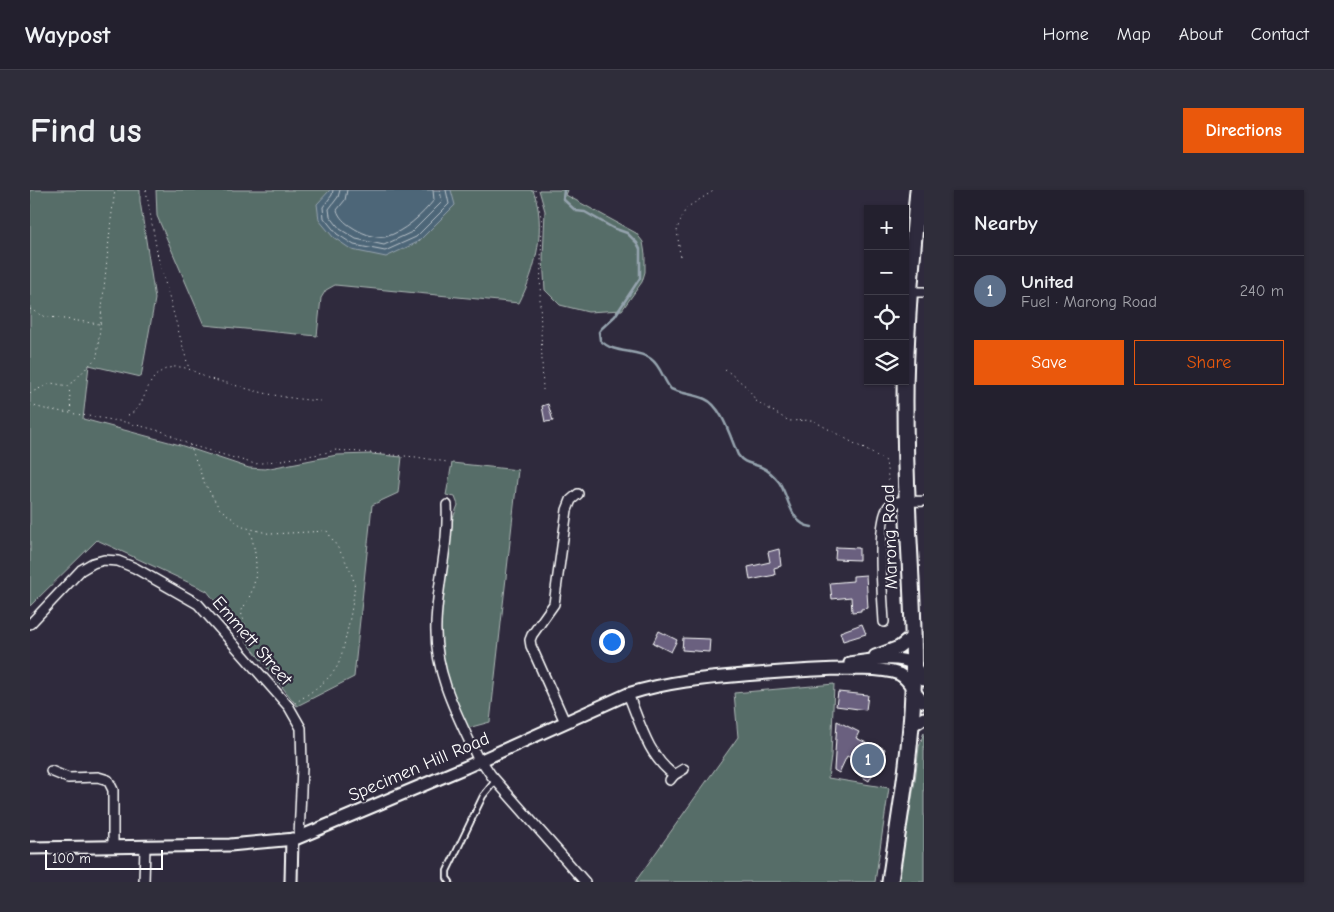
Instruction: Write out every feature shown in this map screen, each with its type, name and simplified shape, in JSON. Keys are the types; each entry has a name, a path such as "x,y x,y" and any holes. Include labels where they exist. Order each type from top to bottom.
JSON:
{"highway":[{"name":"Marong Road","path":"890,882 911,726 919,684 914,665 905,400 917,292 918,190"}],"main road":[{"path":"856,662 897,648 913,636"},
{"name":"Specimen Hill Road","path":"30,848 230,845 295,838 480,761 628,694 650,687 688,680 856,662 900,659 914,665"},
{"name":"Specimen Hill Road","path":"812,668 887,671 919,684 919,698 924,702"},
{"path":"911,726 924,718"},
{"path":"291,882 295,838"}],"street":[{"path":"565,722 530,640 554,604 567,510 571,500 578,494"},
{"path":"884,622 881,549 883,521 886,510 895,502 924,501"},
{"path":"447,505 436,623 437,652 447,693 480,761 580,881"},
{"name":"Emmett Street","path":"30,624 81,570 93,562 104,560 118,561 135,568 198,604 289,708 301,728 302,741 295,838"},
{"path":"628,694 652,752 660,763 672,778 684,769"},
{"path":"51,771 68,778 98,777 108,780 113,790 113,846"},
{"path":"144,882 145,846"}],"lane":[{"path":"450,882 446,878 446,871 483,796 496,780"}],"path":[{"path":"71,413 69,386 97,357 115,190"},
{"path":"146,190 158,257 189,369"},
{"path":"535,190 542,221 540,300 543,390"},
{"path":"680,256 678,228 686,208 714,190"},
{"path":"30,309 43,316 100,324"},
{"path":"128,415 139,407 148,385 157,374 176,367 189,369 211,379 255,392 283,398 321,401"},
{"path":"725,369 748,388 756,401 783,418 789,421 812,420 886,462 891,504"},
{"path":"30,393 51,383 69,386"},
{"path":"30,405 125,422 164,432 190,445 255,464 336,450 398,455 447,462"},
{"path":"190,445 204,482 219,508 243,527 272,534 327,531 342,555 355,584 348,625 338,665 318,688 289,708"},
{"path":"233,643 245,630 246,623 241,612 253,588 256,566 249,528"}],"green space":[{"path":"30,190 140,190 155,299 141,377 89,365 83,419 180,445 249,468 265,469 337,455 372,454 402,457 398,493 372,505 354,677 297,706 207,591 97,540 30,606"},
{"path":"156,190 533,190 539,218 538,248 535,262 519,303 335,285 326,290 321,298 317,336 204,325 157,216"},
{"path":"539,190 568,190 566,195 636,233 643,242 645,272 642,282 622,310 588,312 560,305 545,290 543,258 545,211"},
{"path":"452,463 518,470 490,722 468,728 450,686 443,664 440,641 440,612 444,580 453,518 458,505 455,497 446,495"},
{"path":"834,684 831,756 828,778 889,788 875,882 635,882 738,737 734,693"},
{"path":"924,732 924,882 897,882 915,781 919,747"}],"water":[{"path":"330,190 451,190 455,205 418,242 386,257 352,250 333,237 319,220 317,204"}],"building":[{"path":"548,404 553,421 545,422 542,406"},
{"path":"836,547 859,548 859,560 835,559"},
{"path":"779,549 781,566 774,568 775,575 750,580 748,567 770,562 768,552"},
{"path":"866,575 868,608 852,612 851,597 832,599 830,583 853,581 853,576"},
{"path":"862,624 866,634 843,641 840,632"},
{"path":"659,631 677,640 671,652 653,643"},
{"path":"683,638 710,639 709,652 682,650"},
{"path":"838,692 868,695 866,710 836,706"},
{"path":"837,721 859,732 856,738 885,749 869,781 859,775 864,765 847,756 839,773 834,770"}],"waterway":[{"path":"564,190 563,199 576,211 585,212 613,228 627,233 640,249 640,278 615,316 599,332 600,340 612,348 639,354 651,359 657,365 671,389 701,397 711,403 721,416 740,458 769,472 779,482 795,516 805,525 812,527"}],"place":[{"name":"United","path":"868,760"}]}
